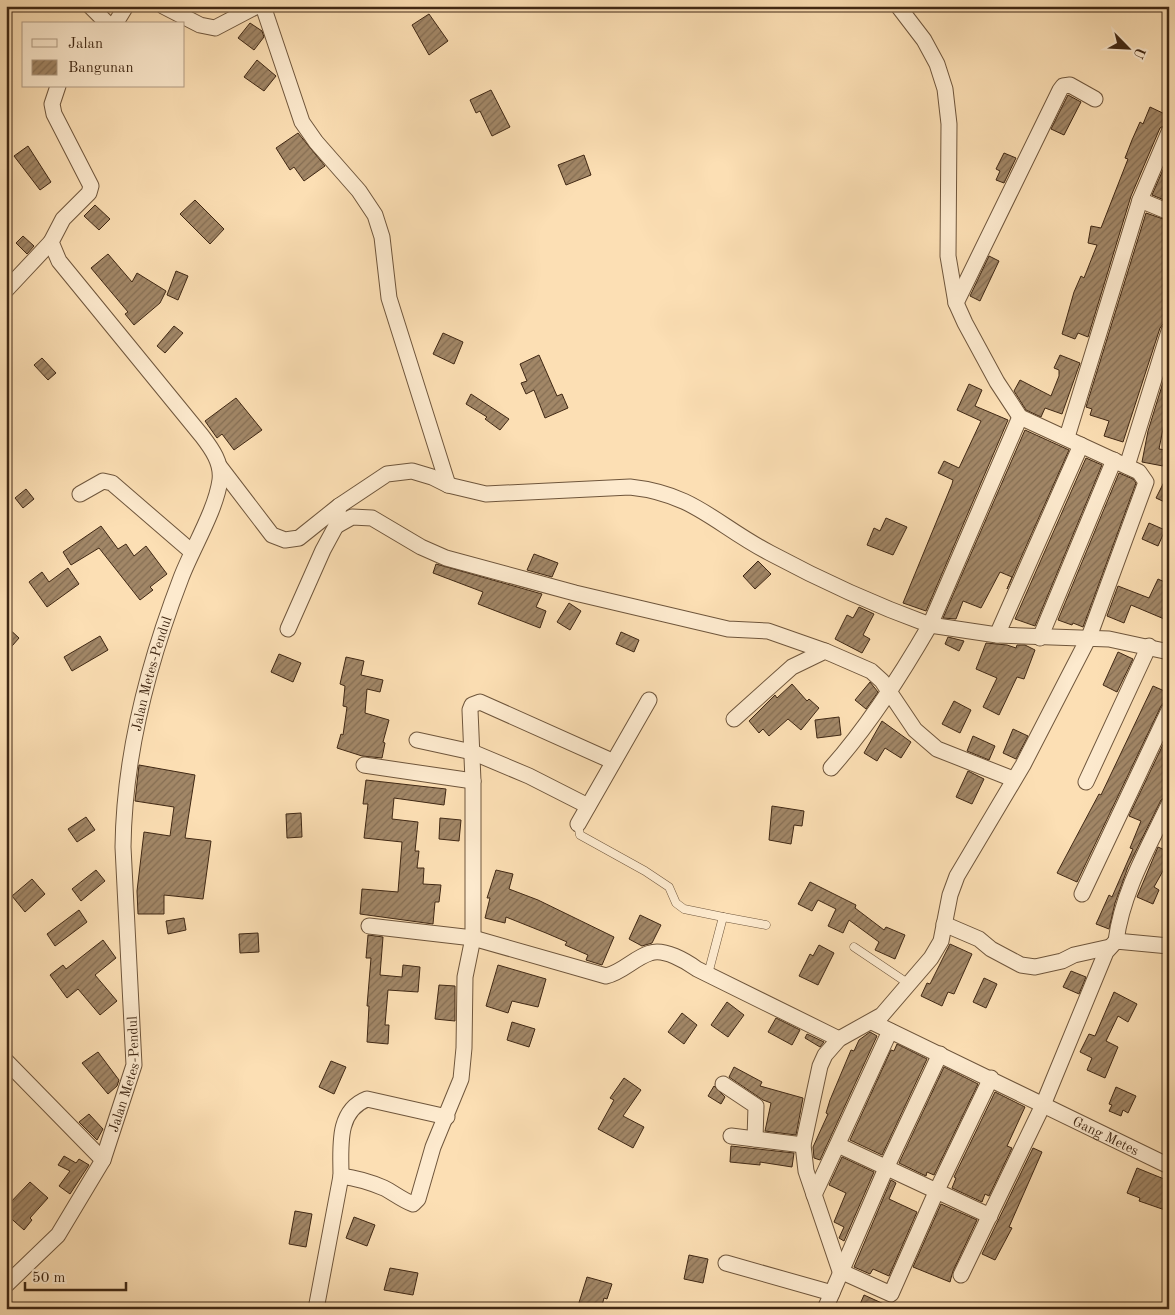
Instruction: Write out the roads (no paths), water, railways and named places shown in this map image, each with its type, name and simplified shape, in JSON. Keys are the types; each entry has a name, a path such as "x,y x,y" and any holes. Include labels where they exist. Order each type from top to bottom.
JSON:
{"street":[{"path":"90,6 106,22"},
{"path":"116,22 126,6"},
{"path":"163,6 200,25 215,28 257,6"},
{"path":"263,6 302,122 316,142 359,191 374,216 382,237 389,298 448,485"},
{"path":"898,6 924,40 937,64 945,89 949,124 948,256 956,303 997,382 1020,417 1067,437 1143,475 1146,486 1089,637 1042,730 957,876 950,895 941,941 931,958 897,1000 872,1022 839,1039 826,1055 816,1077 803,1145 806,1172 840,1271 891,1294 936,1190 991,1078"},
{"path":"956,303 1060,90 1063,86 1070,85 1096,99"},
{"path":"6,290 51,242 63,219 88,193 91,186 54,114 52,104 57,88"},
{"path":"1067,437 1140,200 1169,132"},
{"path":"1140,200 1169,212"},
{"path":"51,242 59,261 202,436 213,450 220,467 272,535 278,538 292,540 300,538 339,506 387,474 412,471 432,477 448,485 486,494 630,487 669,494 702,509 757,546 878,607 930,624 997,635 1040,638 1089,637 1149,646 1169,652"},
{"path":"1040,638 1120,463 1169,330"},
{"path":"831,768 863,730 889,692 930,624 1020,417"},
{"path":"997,635 1081,445"},
{"name":"Jalan Metes-Pendul","path":"6,1285 58,1235 103,1160 134,1065 123,847 123,811 130,759 140,709 165,623 218,488 220,467"},
{"path":"80,494 104,481 119,487 192,552"},
{"path":"288,629 323,550 336,526 339,506"},
{"path":"336,526 352,517 372,518 421,547 446,558 575,594 728,629 768,631 825,651 871,671 882,681 915,730 937,749 1013,779"},
{"path":"1086,782 1149,646"},
{"path":"734,718 792,667 825,651"},
{"path":"578,824 612,761 649,700"},
{"path":"341,1176 359,1178 386,1189 402,1200 413,1204 418,1198 433,1147 447,1117 461,1079 464,1048 465,978 473,938 473,781 470,710 472,705 480,702 612,761"},
{"path":"1082,894 1169,710"},
{"path":"417,740 472,752 529,776 588,806"},
{"path":"364,765 473,781"},
{"path":"961,1275 1044,1105 1102,960 1113,944 1131,886 1169,804"},
{"path":"944,924 979,939 991,949 1021,965 1035,967 1113,944 1169,946"},
{"path":"368,926 473,938 606,976 615,974 651,952 666,954 686,962 839,1039"},
{"name":"Gang Metes","path":"872,1022 991,1078 1169,1166"},
{"path":"814,1195 890,1031"},
{"path":"825,1309 886,1166 940,1054"},
{"path":"6,1061 103,1160"},
{"path":"723,1084 756,1106 755,1139"},
{"path":"316,1309 341,1176 341,1134 348,1114 358,1102 368,1099 447,1117"},
{"path":"730,1136 803,1145"},
{"path":"838,1145 990,1216"},
{"path":"726,1263 832,1293"}],"lane":[{"path":"578,824 580,835 645,871 669,887 676,903 684,909 766,925"},
{"path":"708,974 723,917"},
{"path":"854,947 909,984"}]}
